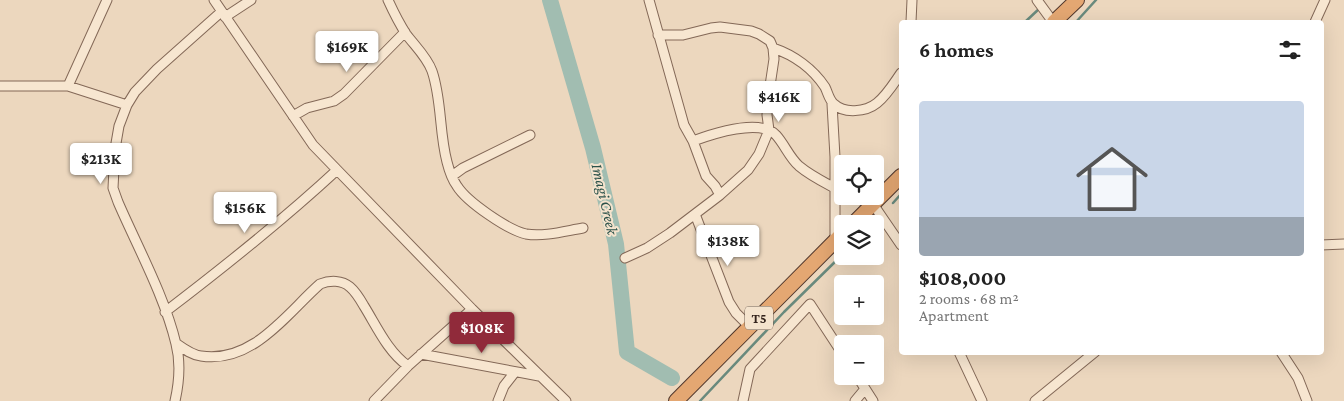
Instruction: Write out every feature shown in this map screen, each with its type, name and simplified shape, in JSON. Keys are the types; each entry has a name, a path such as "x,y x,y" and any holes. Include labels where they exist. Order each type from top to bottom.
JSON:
{"highway":[{"path":"1056,20 1077,0"},
{"path":"884,193 899,178"},
{"path":"862,215 872,205"},
{"name":"T5","path":"676,401 834,243"}],"street":[{"path":"68,86 107,0"},
{"path":"214,0 313,145 472,309 566,401"},
{"path":"175,401 180,370 177,344 118,202 114,188 114,149 119,126 127,104 135,92 157,69 223,14 251,0"},
{"path":"388,0 405,32 428,62 433,72 445,153 458,188 500,222 519,232 535,235 583,228"},
{"path":"649,0 684,124 694,140 706,176 720,195"},
{"path":"911,20 912,0"},
{"path":"1037,0 1052,20"},
{"path":"1316,20 1325,0"},
{"path":"625,258 647,248 720,195 748,170 759,154 769,130 767,115 774,59 773,48 770,42 759,34 750,31 720,27 683,35 658,35"},
{"path":"293,116 307,108 334,101 344,94 405,32"},
{"path":"773,48 787,53 800,61 824,87 832,104 836,155"},
{"path":"832,104 850,111 876,104 899,75"},
{"path":"0,86 68,86 127,104"},
{"path":"694,140 716,133 739,129 769,130 776,136 790,157 799,166 834,187"},
{"path":"452,176 463,168 530,135"},
{"path":"165,312 236,258 304,201 337,170"},
{"path":"874,205 899,241"},
{"path":"695,214 729,302 736,313 750,327"},
{"path":"1324,245 1344,244"},
{"path":"177,344 194,354 202,356 235,353 248,347 277,326 320,284 338,281 349,286 358,296 393,353 408,366"},
{"path":"743,401 750,370 810,304 834,342"},
{"path":"374,401 408,366 472,309"},
{"path":"421,354 540,376"},
{"path":"960,355 982,401"},
{"path":"1035,401 1091,355"},
{"path":"1283,355 1298,378 1307,401"},
{"path":"498,401 504,386 514,372"},
{"path":"863,385 873,401"},
{"path":"855,401 865,389"}],"waterway":[{"name":"Imagi Creek","path":"550,0 593,148 616,244 627,352 672,378"},
{"path":"1078,20 1096,0"},
{"path":"1027,20 1040,8"},
{"path":"893,203 899,196"},
{"path":"700,401 784,312 834,263"}]}
